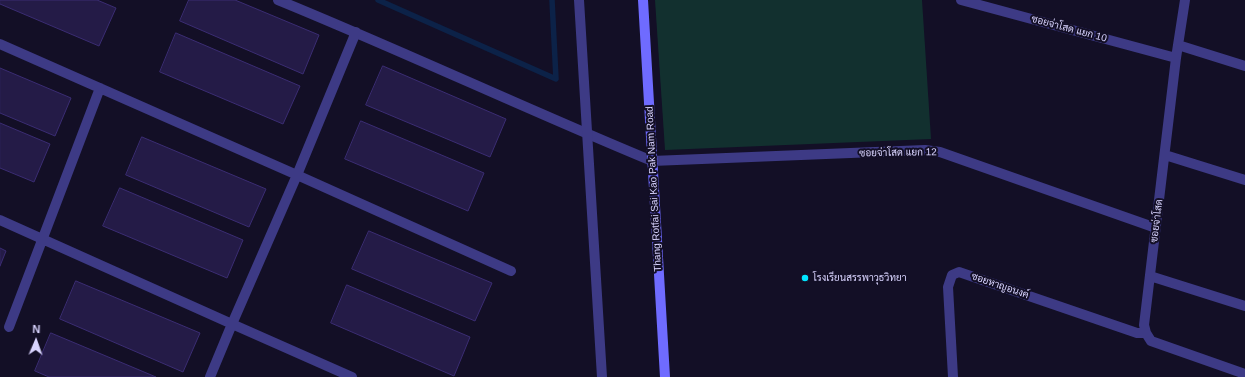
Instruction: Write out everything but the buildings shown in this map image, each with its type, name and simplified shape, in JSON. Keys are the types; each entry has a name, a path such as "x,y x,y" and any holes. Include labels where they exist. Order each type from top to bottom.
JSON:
{"main road":[{"name":"Thang Rotfai Sai Kao Pak Nam Road","path":"643,0 665,377"}],"street":[{"path":"278,0 356,32 588,135 652,161"},
{"path":"579,0 602,377"},
{"name":"ซอยจ่าโสด แยก 10","path":"961,0 1176,58"},
{"name":"ซอยจ่าโสด","path":"1146,333 1144,325 1176,58 1185,0"},
{"path":"210,377 356,32"},
{"path":"0,44 297,174 511,271"},
{"path":"1178,46 1245,66"},
{"path":"9,327 100,88"},
{"name":"ซอยจ่าโสด แยก 12","path":"652,161 925,150 940,152 1156,228"},
{"path":"1165,155 1245,180"},
{"path":"0,220 352,377"},
{"name":"ซอยหาญอนงค์","path":"953,377 948,287 952,275 959,272 1137,333 1146,333"},
{"path":"1150,276 1245,306"},
{"path":"1146,333 1151,341 1245,374"}],"green space":[{"path":"655,0 922,0 931,139 665,150"}],"waterway":[{"path":"378,0 556,79 552,0"}],"place":[{"name":"โรงเรียนสรรพาวุธวิทยา","path":"805,278"}]}
